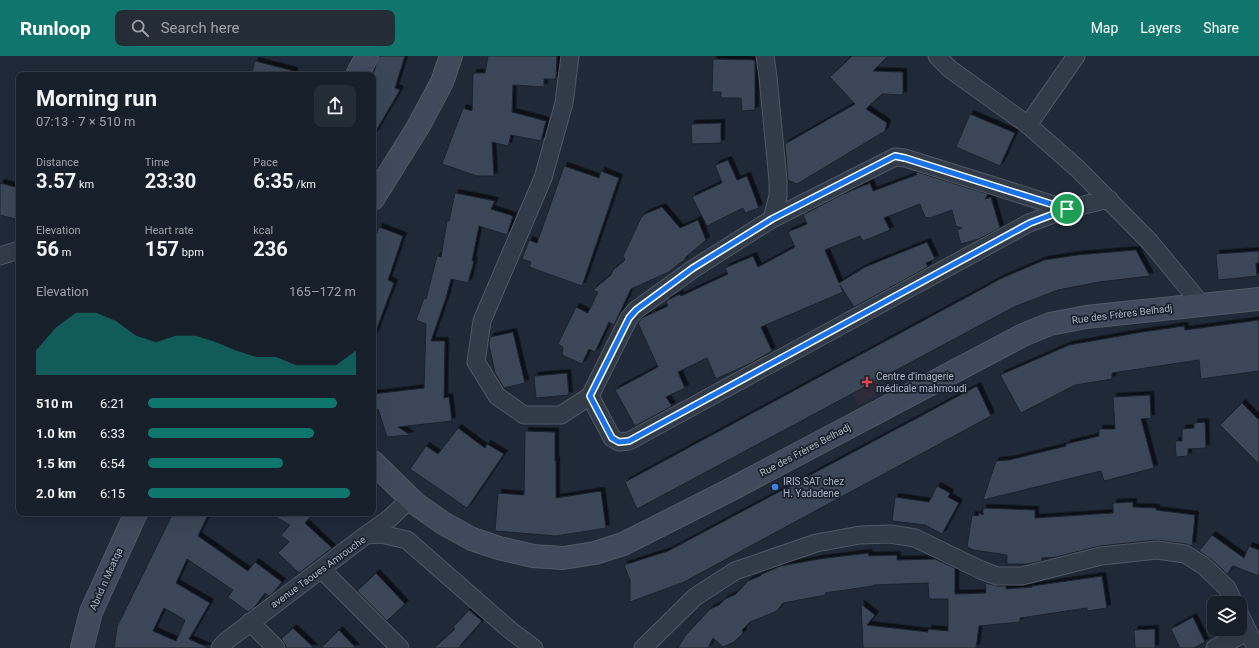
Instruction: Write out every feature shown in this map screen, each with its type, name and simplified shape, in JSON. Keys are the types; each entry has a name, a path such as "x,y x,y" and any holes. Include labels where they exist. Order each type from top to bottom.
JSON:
{"main road":[{"path":"358,72 366,56"},
{"path":"376,194 418,127 442,82 451,56"},
{"name":"Rue des Frères Belhadj","path":"376,465 416,504 443,523 472,539 499,548 533,556 563,558 595,553 623,544 728,491 1022,335 1050,324 1086,317 1259,299"},
{"name":"Abrid n Mɛatqa","path":"82,648 91,612 135,516"}],"street":[{"path":"570,56 564,103 543,178 482,321 476,362 497,396 524,415 561,415 590,396 629,318 636,310 693,268 772,219 895,156 1067,209"},
{"path":"765,56 778,180 778,196 772,219"},
{"path":"937,56 950,69 1028,125 1078,169 1150,242 1202,305"},
{"path":"1028,125 1076,56"},
{"path":"590,396 612,438 619,442 629,441 1030,223 1067,209 1109,199"},
{"path":"0,256 16,251"},
{"path":"366,535 390,518 410,499"},
{"name":"avenue Taoues Amrouche","path":"220,648 224,642 366,535 381,534 407,540 510,630 534,648"},
{"path":"643,648 695,597 735,571 816,543 860,535 890,534 915,538 981,570 997,576 1022,576 1101,556 1157,550 1185,554 1204,566 1227,588 1231,596"},
{"path":"321,569 400,648"},
{"path":"250,622 276,648"},
{"path":"1215,648 1248,632 1256,648"}],"shaded area":[{"name":"Centre d'imagerie médicale mahmoudi","path":"876,360 891,388 858,405 843,377"}],"building":[{"path":"379,56 405,56 395,88 400,90 376,131 376,72 374,72"},
{"path":"488,56 557,56 556,79 544,79 544,87 513,85 512,112 546,121 541,141 511,135 508,146 492,142 494,176 477,176 442,164 463,108 472,111 473,73 485,73"},
{"path":"852,56 888,56 873,71 903,72 903,95 882,94 866,109 887,123 885,131 797,184 788,180 785,144 855,104 830,77"},
{"path":"713,59 755,60 755,110 742,111 741,98 721,98 721,92 712,92"},
{"path":"255,61 294,71 294,72 252,72"},
{"path":"970,114 1015,133 1000,166 956,147"},
{"path":"721,123 721,143 692,144 691,124"},
{"path":"728,160 737,180 747,176 759,208 745,213 743,208 707,226 692,197 722,183 715,165"},
{"path":"564,166 599,178 601,171 619,178 582,286 529,267 531,262 522,259 529,240 537,243"},
{"path":"917,172 988,194 985,199 991,197 1000,228 979,239 961,244 957,230 962,228 956,226 952,210 930,218 925,217 920,204 884,218 890,230 863,241 860,236 825,250 839,283 865,267 927,242 935,259 926,263 928,267 854,307 840,285 843,292 761,327 772,351 751,363 716,379 707,358 678,372 685,388 666,397 672,406 635,426 615,390 658,367 638,323 642,318 668,306 666,301 680,294 681,296 728,274 725,268 753,256 758,267 795,247 788,232 807,224 803,215 841,195 870,183 873,191 916,175"},
{"path":"0,183 16,187 16,219 0,215"},
{"path":"455,193 495,201 491,209 513,216 507,235 479,226 472,261 474,261 468,283 451,279 431,341 445,341 444,398 449,397 452,421 398,427 410,435 387,437 378,409 376,409 376,394 424,388 426,324 416,320 424,298 426,299 437,256 441,257 447,221 449,221"},
{"path":"662,207 680,228 698,220 706,240 686,257 684,261 669,272 631,289 614,325 609,322 595,352 589,349 582,364 562,355 563,347 558,344 576,307 588,313 598,292 593,290 611,275 613,270 625,260 623,256 641,218 645,214"},
{"path":"379,227 403,236 388,280 394,283 376,331 376,236"},
{"path":"1136,250 1150,276 1099,282 1058,290 1014,307 637,509 625,482 1002,278 1044,260 1077,255"},
{"path":"1259,251 1259,263 1256,263 1257,276 1218,280 1216,254"},
{"path":"1259,320 1259,371 1201,379 1199,360 1112,373 1112,379 1075,385 1021,413 1000,375 1069,345 1184,326 1185,330"},
{"path":"513,332 525,383 504,388 495,373 489,345 490,337"},
{"path":"567,373 569,395 536,398 534,376"},
{"path":"977,386 991,416 684,582 630,602 630,580 624,565 668,551"},
{"path":"1150,395 1151,418 1141,419 1154,468 1104,481 1101,471 983,500 996,461 1009,460 1099,436 1099,429 1115,429 1113,397"},
{"path":"1242,403 1259,420 1259,464 1220,425"},
{"path":"1205,422 1206,448 1188,449 1188,456 1176,457 1175,441 1182,441 1182,429 1194,428 1194,423"},
{"path":"458,428 485,448 487,444 504,454 467,508 410,469 426,446 438,454"},
{"path":"525,431 555,432 556,498 601,491 606,528 556,536 495,531 498,493 524,495"},
{"path":"937,486 950,493 948,497 959,503 942,534 925,525 892,521 895,497 929,502"},
{"path":"1133,502 1133,507 1156,508 1156,510 1195,515 1192,546 1156,540 1100,546 1056,557 1042,558 1042,561 1027,564 1007,564 1007,555 974,550 967,547 972,515 978,516 979,513 983,515 983,508 1035,510 1035,518 1113,513 1113,503"},
{"path":"172,516 208,516 198,536 248,571 255,562 282,582 269,596 265,593 254,608 248,612 228,597 233,590 187,559 176,583 210,603 189,639 209,648 114,648 117,627","holes":["164,608 185,620 176,641 153,631"]},
{"path":"274,516 311,516 305,523 332,548 299,573 278,553 289,542 281,535 290,525"},
{"path":"1212,535 1244,558 1249,546 1259,550 1259,576 1233,566 1227,574 1211,559 1199,551"},
{"path":"868,553 869,556 897,555 897,560 935,559 955,568 955,594 986,593 985,583 997,586 1006,586 1006,589 1032,587 1102,576 1107,608 1087,611 1087,608 1020,618 1020,622 979,626 976,648 863,648 861,604 875,615 867,625 928,632 928,629 948,631 948,599 929,599 928,583 873,585 825,593 826,595 783,603 777,611 750,622 742,630 743,633 734,642 723,647 713,638 708,648 678,648 685,636 710,609 736,594 748,581 762,574 781,566 819,559"},
{"path":"376,573 405,604 387,621 357,591"},
{"path":"469,610 482,621 458,648 434,648 455,629 453,627"},
{"path":"1193,617 1205,642 1194,648 1180,648 1171,629"},
{"path":"293,628 314,648 286,648 286,645 281,639"},
{"path":"1155,629 1155,648 1135,648 1134,630"},
{"path":"339,630 356,648 321,648"}],"place":[{"name":"Centre d'imagerie médicale mahmoudi","path":"867,382"},
{"name":"IRIS SAT chez H. Yadadene","path":"775,487"}],"route":[{"path":"895,156 1067,209 1030,223 629,441 619,442 612,438 590,396 629,318 636,310 693,268 772,219 895,156"}]}
